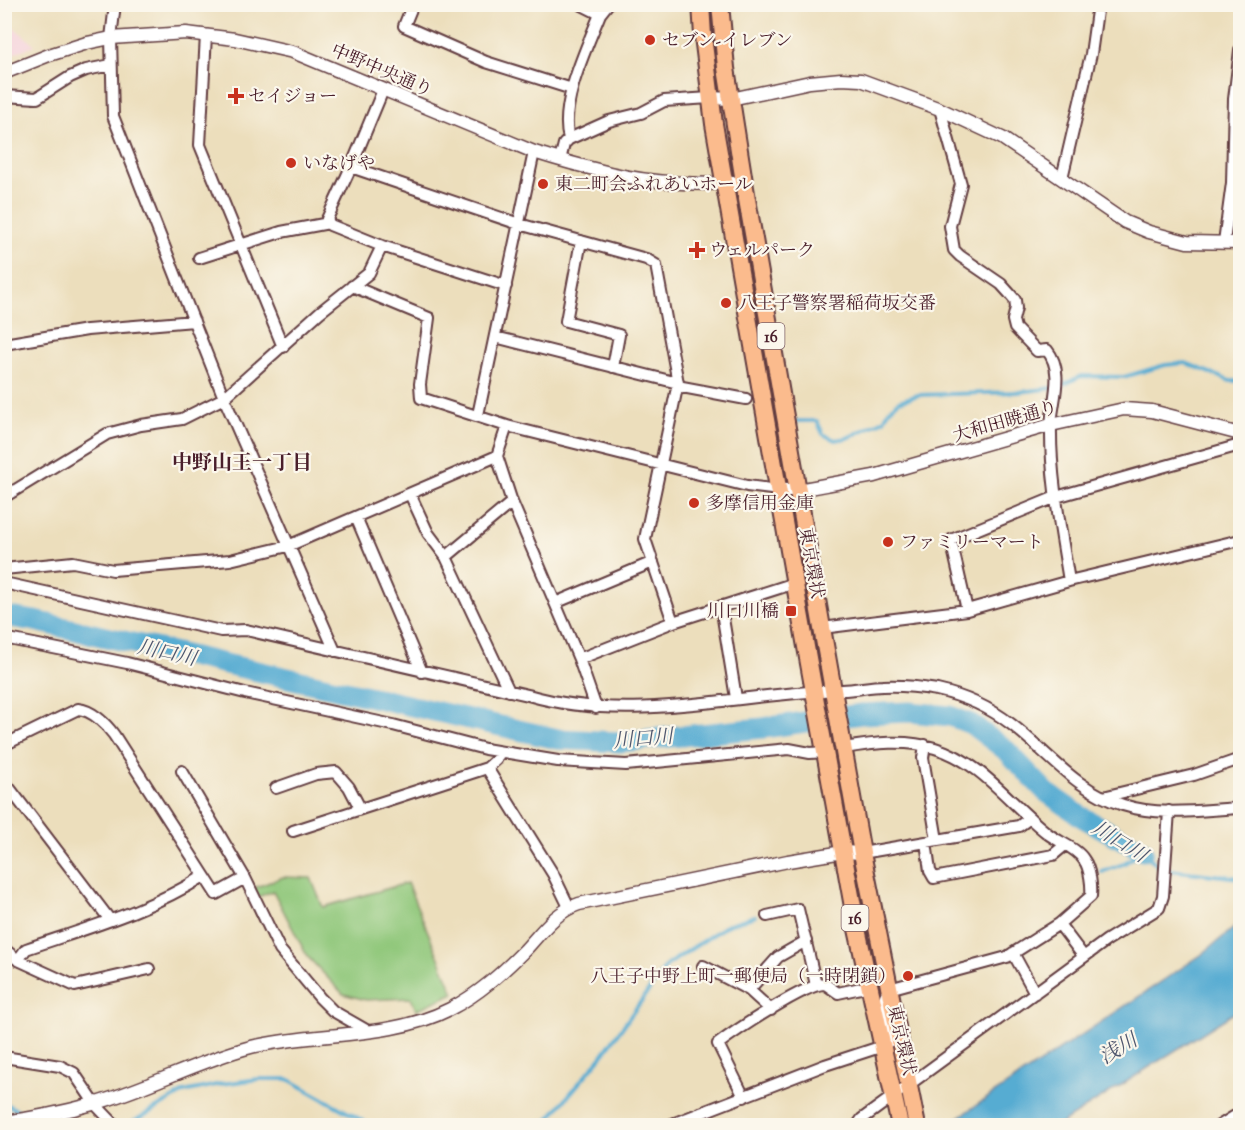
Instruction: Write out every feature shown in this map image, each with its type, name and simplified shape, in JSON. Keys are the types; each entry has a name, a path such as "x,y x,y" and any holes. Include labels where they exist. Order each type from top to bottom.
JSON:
{"highway":[{"name":"東京環状","path":"701,4 710,98 795,583 843,852 900,1125"},
{"name":"東京環状","path":"720,4 744,182 822,628 862,853 917,1125"}],"street":[{"path":"115,4 111,38 113,116 224,398 335,651"},
{"path":"413,4 404,26 486,62 572,89"},
{"path":"580,4 600,14"},
{"path":"568,139 566,128 572,89 600,14 609,4"},
{"path":"1062,178 1091,54 1098,4"},
{"name":"中野中央通り","path":"4,73 49,55 111,38 175,34 206,36 260,44 293,52 534,152 560,160 613,174 709,185 744,182"},
{"path":"206,36 200,145 283,347"},
{"path":"1224,242 1232,183 1234,99 1240,50"},
{"path":"4,96 37,98 70,77 86,70 111,65"},
{"path":"560,160 564,144 568,139 609,121 641,113 664,101 731,99 790,85 848,79 861,81 940,109 1002,138 1125,222 1187,243 1240,243"},
{"path":"383,90 327,219 330,225 382,246 506,286"},
{"path":"940,109 961,184 950,226 954,250 1006,289 1015,300 1013,320 1015,328 1037,351 1047,350 1051,355 1058,383 1051,425 1056,497 1069,581"},
{"path":"478,415 534,152"},
{"path":"351,167 519,224 646,259 656,265 677,385 645,539 673,622"},
{"path":"199,258 281,232 329,223"},
{"path":"581,241 566,321 618,335 613,367"},
{"path":"4,497 106,434 141,425 182,419 224,398 320,312 369,273 382,246"},
{"path":"352,286 429,318 420,384 421,398 507,426 747,486 779,490"},
{"path":"4,344 87,330 194,321"},
{"path":"495,337 677,385 746,399"},
{"name":"大和田暁通り","path":"779,490 798,490 874,476 1051,425 1124,409 1152,411 1240,434"},
{"path":"507,426 497,456 512,502 579,659 596,708"},
{"path":"967,610 951,540 1056,497 1240,445"},
{"path":"4,569 73,562 114,570 230,560 288,546 497,456"},
{"path":"410,494 428,534 446,557 509,691"},
{"path":"446,557 512,502"},
{"path":"356,517 422,672"},
{"path":"822,628 967,610 1069,581 1240,540"},
{"path":"555,603 653,562"},
{"path":"4,583 220,631 246,630 556,704 630,709 736,698 906,686 934,690 964,697 992,711 1010,723 1086,789 1124,806 1169,813 1240,808"},
{"path":"579,659 673,622 795,583"},
{"path":"721,606 736,698"},
{"path":"4,638 127,663 500,752 558,761 611,765 722,757 789,749 810,753 825,746"},
{"path":"4,745 78,710 87,711 107,726 114,735 216,894 245,878"},
{"path":"667,1125 825,1065 883,1046 890,1041 884,1005 885,993 889,990 1006,957 1059,924 1088,900 1091,892 1085,860 1030,818 974,767 949,753 925,745 843,743"},
{"path":"925,745 923,758 937,840"},
{"path":"293,831 487,768 496,760 500,752"},
{"path":"1103,797 1194,775 1240,759"},
{"path":"487,768 553,874 569,907"},
{"path":"182,771 245,878 280,950 333,1011 368,1031"},
{"path":"276,788 315,774 336,772 349,787 360,808"},
{"path":"4,781 110,920"},
{"path":"857,1125 862,1119 896,1102 1035,993 1107,940 1154,912 1162,904 1169,813"},
{"path":"4,1122 95,1104 236,1051 289,1040 400,1027 428,1019 469,998 496,978 552,921 569,907 596,899 683,884 788,861 843,852 862,853 1020,826 1030,818"},
{"path":"926,842 930,871 934,878 1053,855 1065,846"},
{"path":"18,960 26,949 132,914 182,890 204,876"},
{"path":"767,916 798,909 816,985"},
{"path":"1059,924 1084,957"},
{"path":"749,990 778,957 806,941"},
{"path":"4,949 18,960 75,986 149,969"},
{"path":"1013,953 1035,993"},
{"path":"703,966 749,990 771,1010"},
{"path":"744,1097 718,1044 816,985 825,984 838,993 870,986"},
{"path":"4,1057 60,1066 74,1073 95,1104 116,1125"},
{"path":"1220,1125 1240,1113"}],"shaded area":[{"path":"5,20 35,45 5,57"}],"green space":[{"path":"283,877 311,878 323,907 407,883 454,993 416,1010 411,998 366,1000 343,994 307,956 273,891 258,897 254,888"}],"water":[{"name":"浅川","path":"1240,923 1240,1009 1059,1125 947,1125 1201,955"}],"waterway":[{"path":"1061,386 1081,376 1124,377 1165,365 1186,363 1230,381 1240,381"},
{"path":"797,421 817,421 823,434 835,440 847,438 884,420 889,410 899,401 918,395 1019,392 1053,388"},
{"name":"川口川","path":"4,616 35,621 558,739 619,742 763,728 861,714 910,712 950,716 971,724 1007,751 1046,792 1082,817 1143,851"},
{"name":"川口川","path":"1102,872 1123,864 1143,851 1161,869 1240,878"},
{"path":"543,1126 601,1057 667,965 727,925 755,916"},
{"path":"126,1126 184,1092 259,1079 288,1079 372,1126"},
{"path":"4,1103 28,1116"},
{"path":"37,1121 46,1126"}],"place":[{"name":"セブン-イレブン","path":"650,40"},
{"name":"セイジョー","path":"236,96"},
{"name":"いなげや","path":"291,163"},
{"name":"東二町会ふれあいホール","path":"543,184"},
{"name":"ウェルパーク","path":"697,250"},
{"name":"八王子警察署稲荷坂交番","path":"726,303"},
{"name":"多摩信用金庫","path":"694,503"},
{"name":"ファミリーマート","path":"888,542"},
{"name":"川口川橋","path":"791,611"},
{"name":"八王子中野上町一郵便局（一時閉鎖）","path":"908,976"}],"district":[{"name":"中野山王一丁目","path":"242,462"}]}
